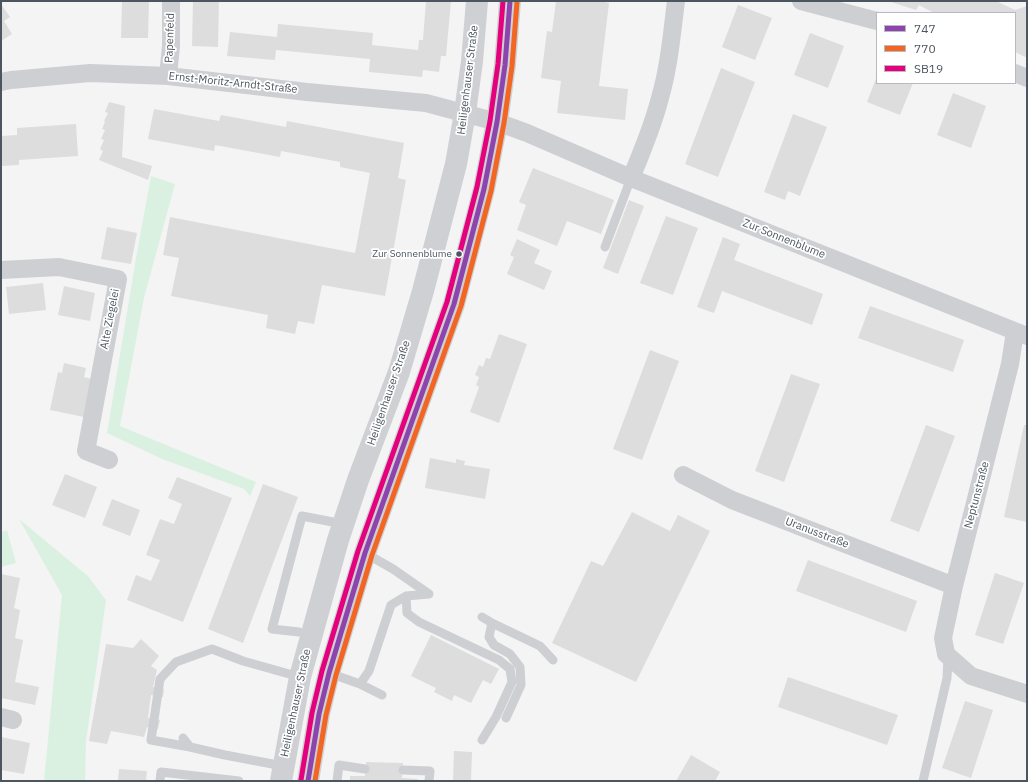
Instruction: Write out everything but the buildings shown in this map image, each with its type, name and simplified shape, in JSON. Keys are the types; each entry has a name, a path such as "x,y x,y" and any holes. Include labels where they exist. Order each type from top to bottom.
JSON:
{"main road":[{"name":"Heiligenhauser Straße","path":"282,773 300,677 343,524 401,364 423,291 456,164 465,113 473,50 477,1"},
{"path":"308,781 319,714 329,673 365,553 454,304 485,183 497,122 505,64 510,1"}],"street":[{"name":"Papenfeld","path":"168,76 171,46 171,1"},
{"path":"631,178 646,142 660,99 665,78 676,1"},
{"path":"802,1 876,21"},
{"name":"Ernst-Moritz-Arndt-Straße","path":"1,82 90,73 168,76 307,92 426,103 497,122"},
{"path":"1016,73 1027,78"},
{"name":"Zur Sonnenblume","path":"497,122 631,178 1021,334"},
{"name":"Alte Ziegelei","path":"1,270 59,267 118,279 86,451 109,460"},
{"name":"Neptunstraße","path":"948,657 946,654 944,638 954,586 1011,360 1021,334"},
{"name":"Uranusstraße","path":"683,475 732,500 954,586"},
{"path":"948,657 971,676 1027,694"}],"lane":[{"path":"604,247 631,178"},
{"path":"299,632 272,629 302,516 343,524"},
{"path":"360,684 369,671 391,605 406,596 429,594 393,569 365,553"},
{"path":"406,596 407,613 419,622 499,660 510,669 512,682 496,717 482,740"},
{"path":"482,617 540,646 553,660"},
{"path":"492,623 489,637 494,645 510,654 520,667 522,685 506,718"},
{"path":"282,773 225,755 152,740 160,679 176,662 212,649 243,661 300,677"},
{"name":"Neptunstraße","path":"923,781 947,678 948,657"},
{"path":"329,673 360,684 382,695"},
{"path":"183,738 190,747"},
{"path":"337,781 339,765 365,769"},
{"path":"403,770 430,771 429,781"},
{"path":"160,781 161,772 202,779 239,781"}],"green space":[{"path":"151,176 175,184 144,298 120,426 256,482 250,496 244,489 162,459 107,433"},
{"path":"19,519 88,576 106,600 86,742 85,781 44,781 62,595"},
{"path":"7,530 16,563 1,567 1,532"}],"transit line":[{"name":"SB19","path":"301,780 312,713 322,671 358,551 447,302 477,187 490,121 498,64 503,1"},
{"name":"747","path":"308,781 319,714 329,673 365,553 454,304 484,189 497,122 505,65 510,1"},
{"name":"770","path":"315,781 326,715 336,675 372,555 461,306 491,191 504,123 512,66 517,2"}],"place":[{"name":"Zur Sonnenblume","path":"459,254"}]}
